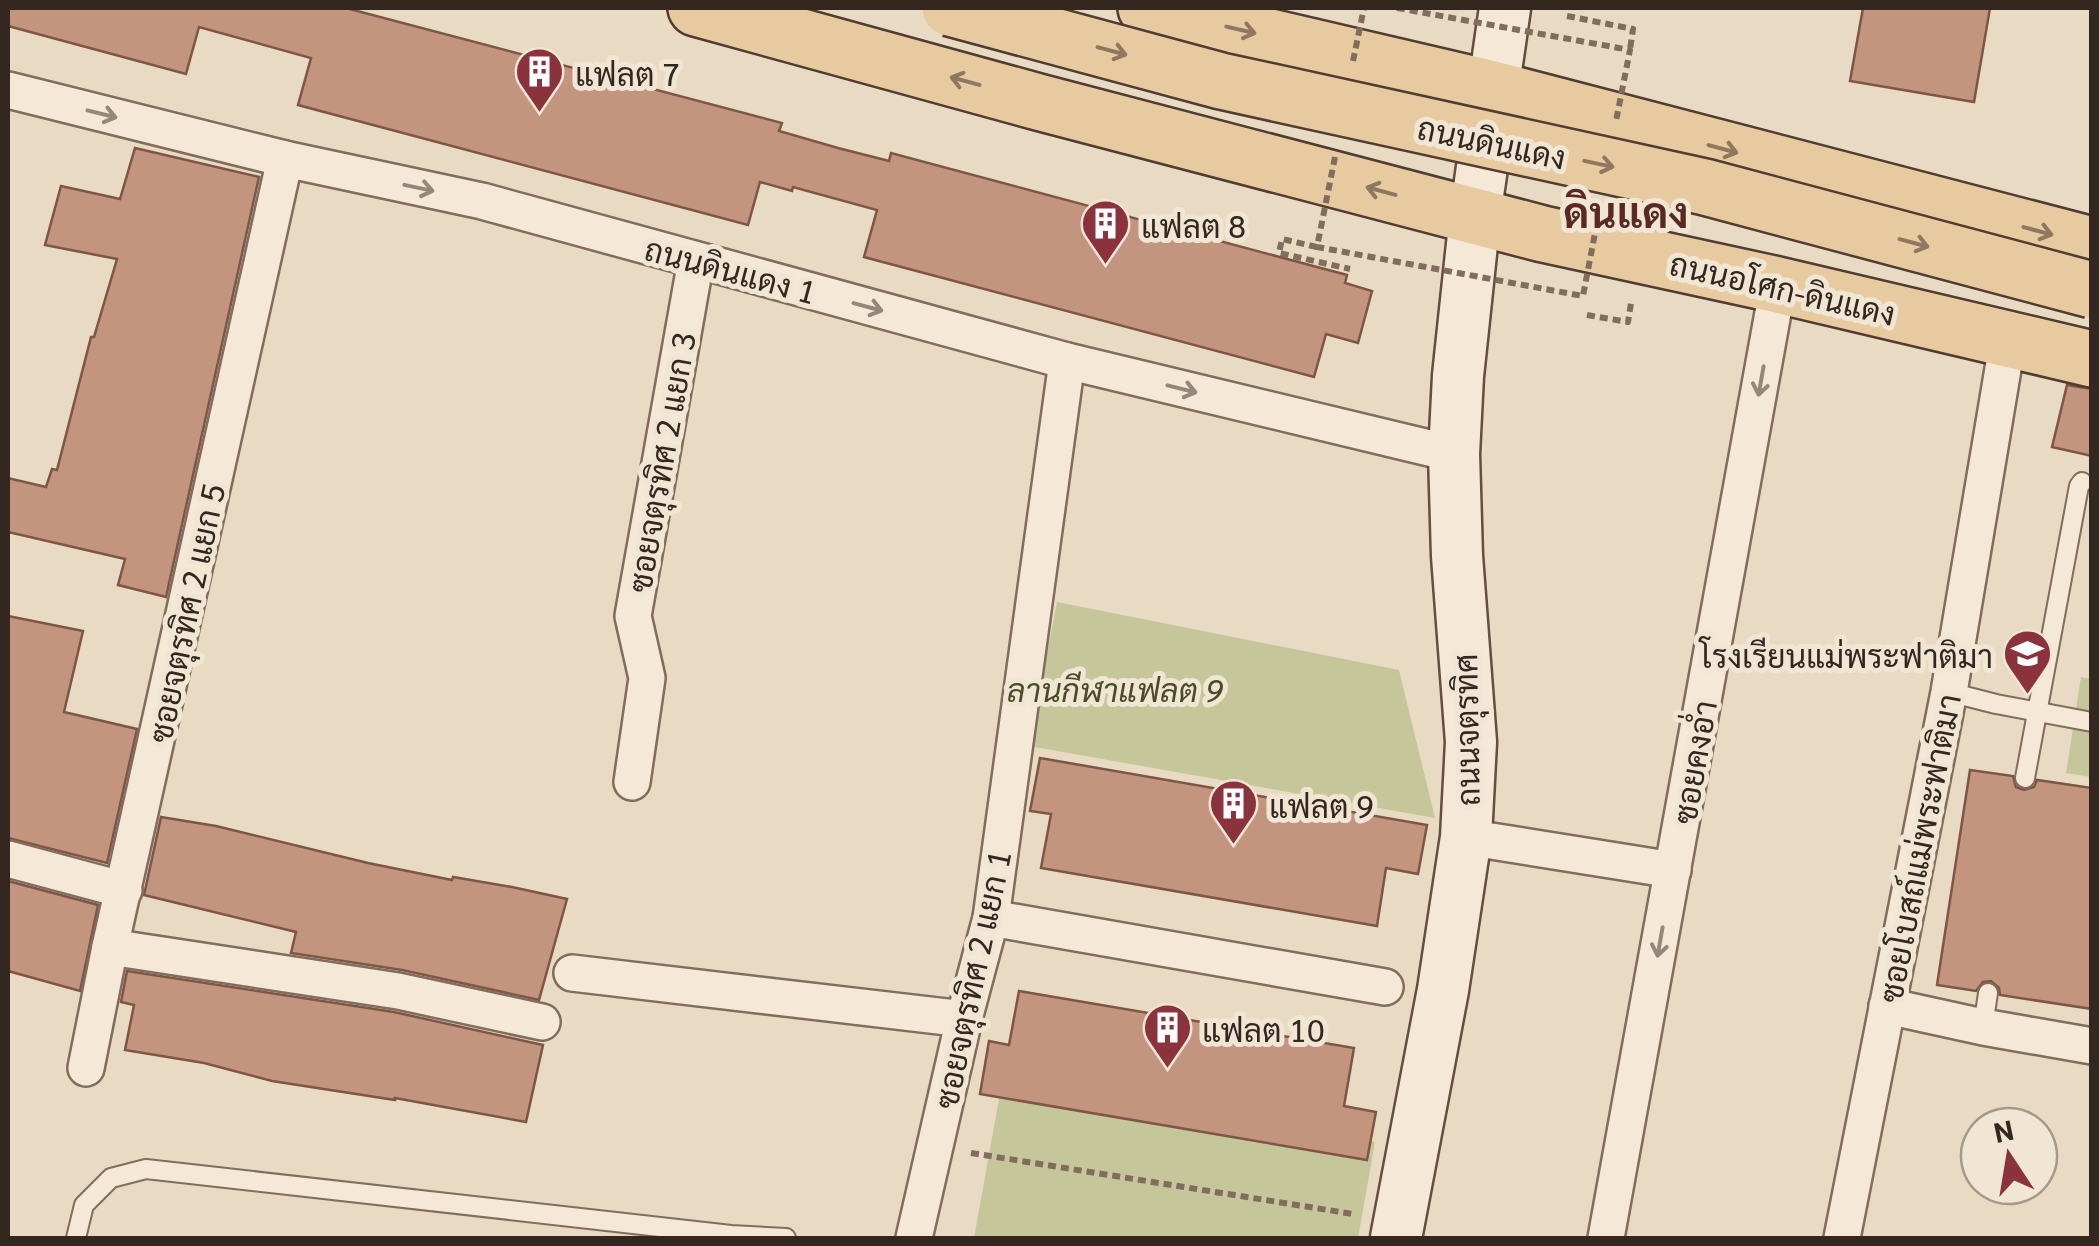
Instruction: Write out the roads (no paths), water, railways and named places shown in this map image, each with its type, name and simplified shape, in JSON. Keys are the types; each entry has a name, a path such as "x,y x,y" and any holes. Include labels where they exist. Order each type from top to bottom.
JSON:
{"main road":[{"path":"696,8 1475,216"},
{"name":"ถนนดินแดง","path":"950,8 1220,81 1705,186 2092,290"},
{"path":"1042,102 1065,8"},
{"name":"ถนนดินแดง","path":"1146,8 1494,89"},
{"path":"1494,89 2092,245"},
{"name":"ถนนอโศก-ดินแดง","path":"1475,216 2092,359"}],"street":[{"name":"ถนนจตุรทิศ","path":"1379,1227 1443,990 1466,837 1471,742 1457,556 1454,454 1475,216 1505,8"},
{"name":"ถนนดินแดง 1","path":"8,90 285,159 482,202 1068,361 1454,454"},
{"name":"ซอยจตุรทิศ 2 แยก 5","path":"86,1068 285,159"},
{"name":"ซอยจตุรทิศ 2 แยก 3","path":"632,782 648,678 633,616 696,260"},
{"name":"ซอยคงอ่ำ","path":"1606,1238 1778,285"},
{"name":"ซอยโบสถ์แม่พระฟาติมา","path":"1842,1238 1949,692 2008,339"},
{"name":"ซอยจตุรทิศ 2 แยก 1","path":"914,1238 991,918 1068,361"},
{"path":"1466,837 1674,870"},
{"path":"8,859 124,890"},
{"path":"991,918 1384,987"},
{"path":"110,947 398,991 542,1022"},
{"path":"572,972 964,1019"},
{"path":"1887,1006 1986,1010 2092,1046"}],"lane":[{"path":"2025,778 2082,482"},
{"path":"1949,692 2092,722"},
{"path":"76,1238 84,1205 111,1178 146,1169 786,1238"}],"place":[{"name":"แฟลต 7","path":"540,114"},
{"name":"แฟลต 8","path":"1106,266"},
{"name":"โรงเรียนแม่พระฟาติมา","path":"2028,696"},
{"name":"แฟลต 9","path":"1234,846"},
{"name":"แฟลต 10","path":"1167,1070"}],"district":[{"name":"ดินแดง","path":"1626,210"}],"park label":[{"name":"ลานกีฬาแฟลต 9","path":"1115,688"}]}
